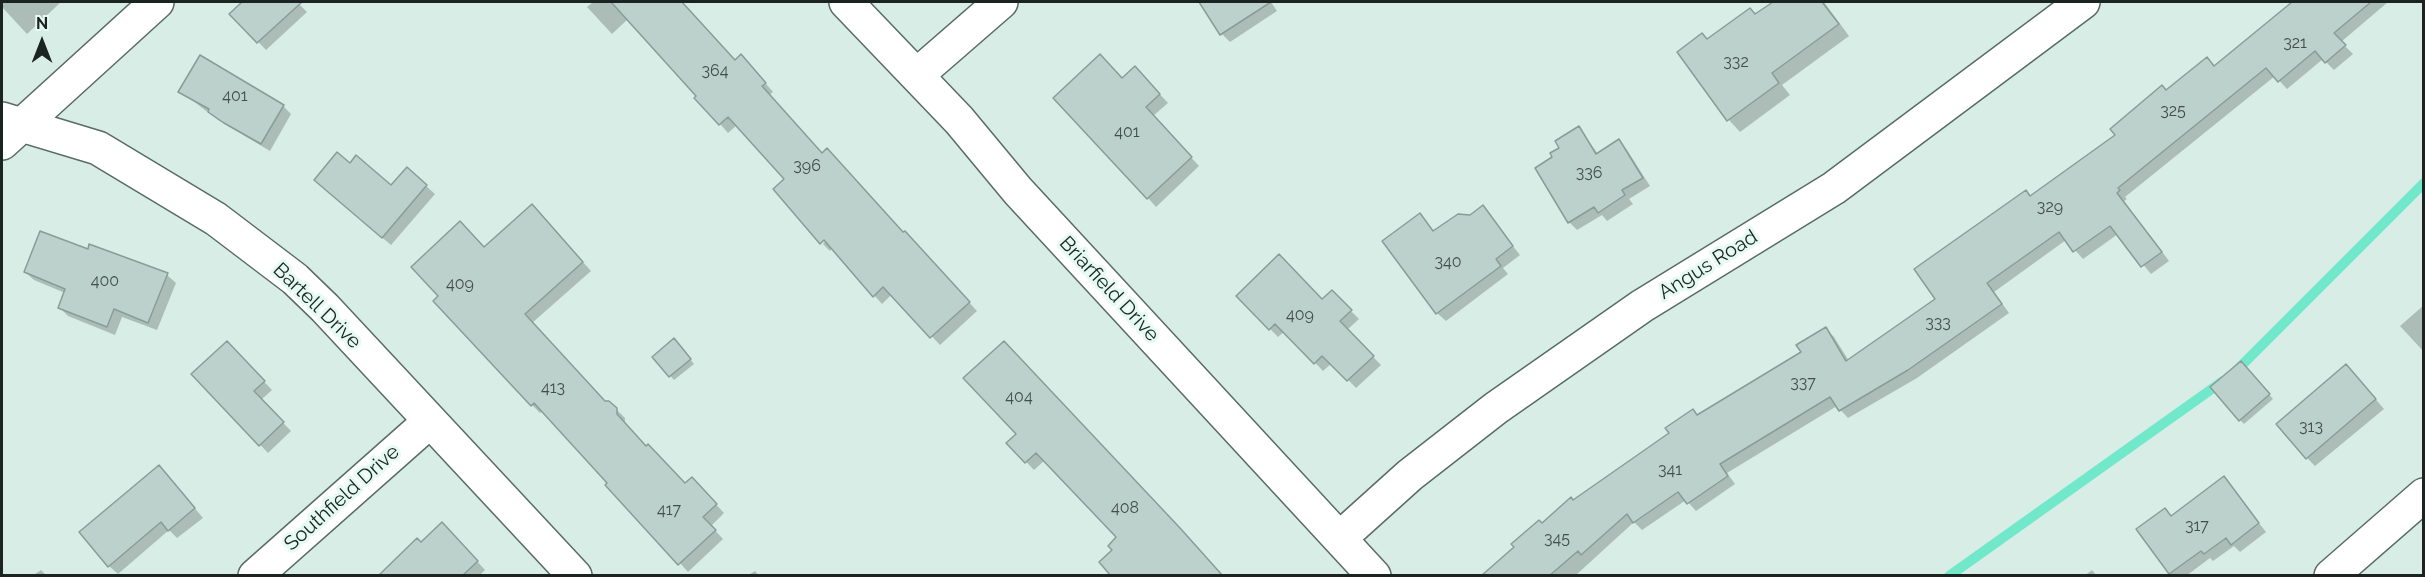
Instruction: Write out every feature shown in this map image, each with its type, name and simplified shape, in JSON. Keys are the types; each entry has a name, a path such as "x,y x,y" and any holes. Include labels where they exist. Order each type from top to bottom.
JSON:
{"street":[{"path":"8,128 158,2"},
{"name":"Briarfield Drive","path":"846,2 917,75 1018,191 1374,576"},
{"path":"917,75 1001,2"},
{"name":"Angus Road","path":"1340,538 1410,475 1505,401 1641,306 1833,188 2083,2"},
{"name":"Bartell Drive","path":"8,128 98,148 216,219 295,279 325,308 574,576"},
{"name":"Southfield Drive","path":"255,576 429,422"},
{"path":"2331,576 2424,495"}],"building":[{"path":"242,2 302,2 257,43 229,14"},
{"path":"611,2 682,2 735,60 741,54 766,83 762,86 822,153 827,148 970,302 930,338 883,287 873,297 824,240 820,244 773,189 784,179 728,117 719,125 694,98 696,96"},
{"path":"1199,2 1271,2 1220,35"},
{"path":"1773,2 1822,2 1839,24 1772,73 1779,83 1727,121 1677,52 1702,33 1707,39 1750,8 1755,14"},
{"path":"2292,2 2371,2 2334,33 2346,45 2325,63 2315,51 2278,82 2266,68 2118,188 2120,190 2117,193 2162,252 2141,267 2110,226 2073,252 2059,232 1987,283 2002,304 1908,370 1839,411 1830,397 1720,464 1728,476 1687,504 1678,492 1633,523 1627,514 1581,555 1578,551 1549,576 1481,576 1514,547 1511,544 1539,520 1542,523 1571,497 1573,500 1669,433 1665,428 1693,409 1697,415 1801,352 1796,345 1826,327 1846,361 1935,299 1914,269 2026,190 2030,196 2115,135 2110,129 2162,85 2166,90 2207,57 2214,66"},
{"path":"1100,54 1122,78 1135,66 1160,94 1146,107 1192,157 1147,199 1053,98"},
{"path":"200,55 284,105 261,144 224,123 208,112 209,109 178,92"},
{"path":"1579,126 1596,154 1619,139 1643,178 1622,190 1625,195 1598,213 1594,207 1568,223 1535,168 1552,157 1550,153 1559,148 1555,141"},
{"path":"337,152 350,163 356,155 391,185 407,167 427,185 382,238 314,180"},
{"path":"532,204 583,262 525,314 605,401 609,401 617,408 617,414 646,446 648,444 685,483 692,477 717,504 703,517 716,530 678,565 534,403 531,406 433,301 438,296 411,267 460,221 484,247"},
{"path":"1483,205 1513,246 1496,259 1501,266 1436,314 1382,241 1420,213 1433,231 1458,214 1470,215"},
{"path":"40,231 88,249 89,244 168,273 148,323 114,309 107,327 58,308 65,289 24,272"},
{"path":"1279,254 1322,299 1332,290 1352,310 1340,321 1374,356 1347,381 1322,356 1314,364 1275,324 1269,330 1236,296"},
{"path":"674,338 691,359 669,377 652,357"},
{"path":"227,341 265,381 254,391 284,422 259,446 191,374"},
{"path":"1004,341 1223,576 1111,576 1099,562 1112,550 1108,546 1116,537 1036,453 1025,463 1006,443 1016,434 963,378"},
{"path":"2241,361 2270,394 2239,421 2210,387"},
{"path":"2346,364 2376,399 2306,459 2276,424"},
{"path":"159,465 195,508 168,531 161,522 108,567 79,532"},
{"path":"2224,476 2259,523 2231,545 2226,538 2204,554 2201,551 2169,574 2136,529 2165,508 2171,516"},
{"path":"442,522 478,561 462,576 378,576 417,538 421,542"}],"waterway":[{"path":"2235,372 2424,183"},
{"path":"1949,576 2223,381"}]}
